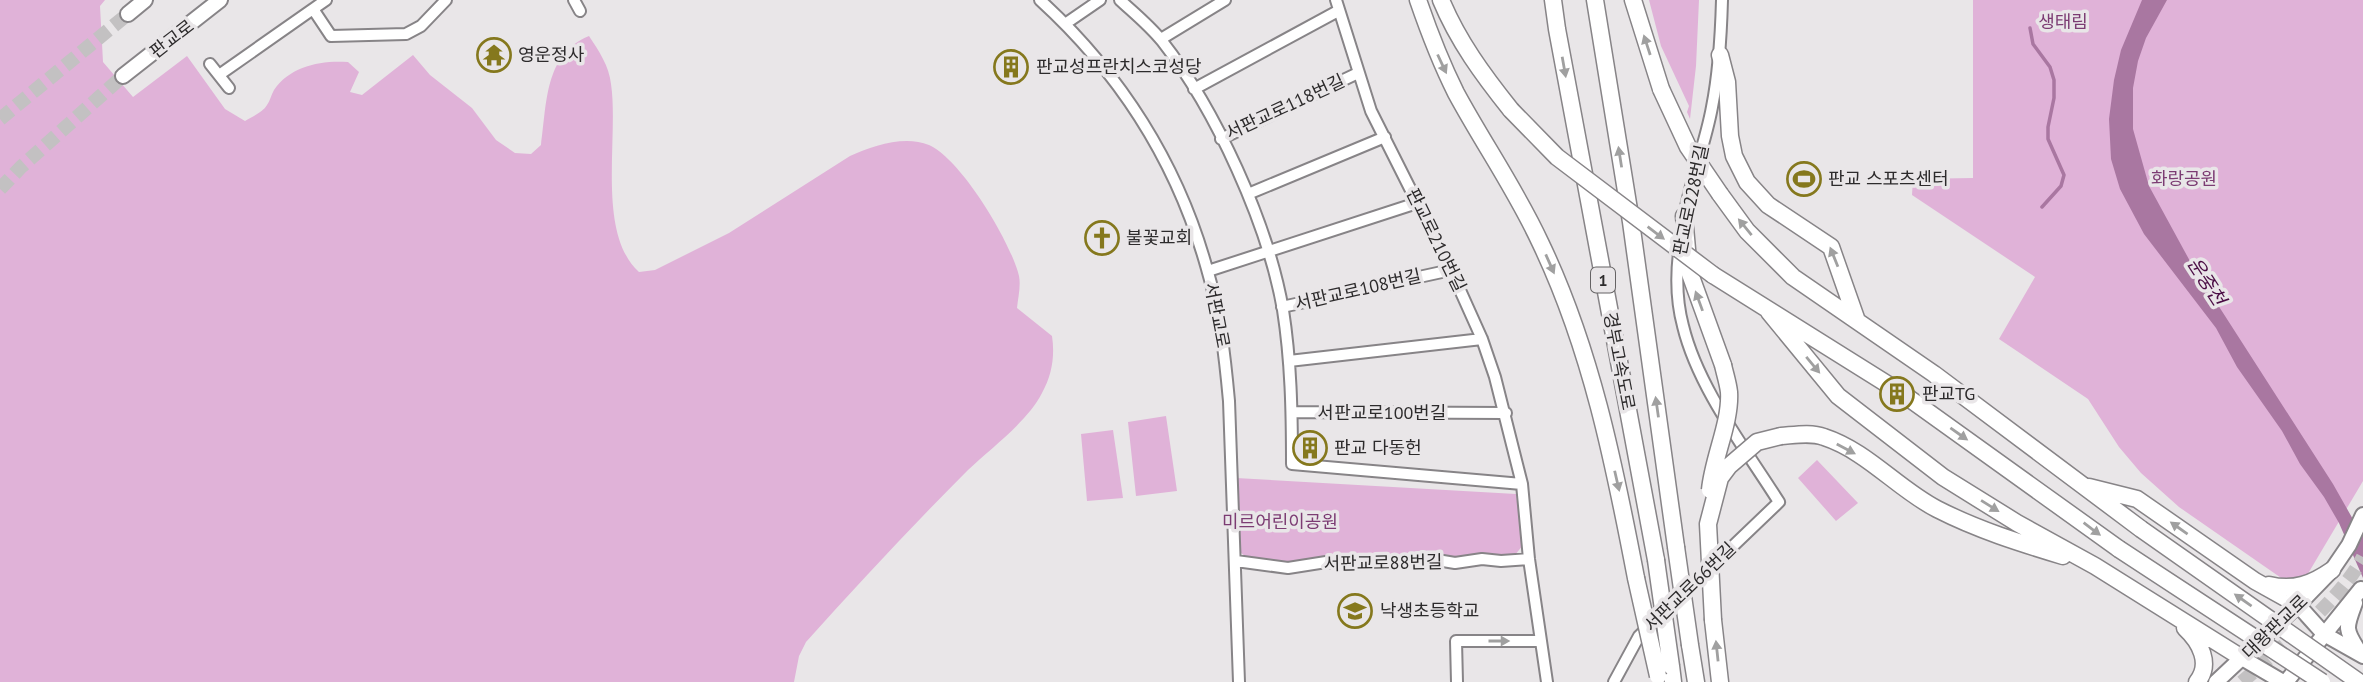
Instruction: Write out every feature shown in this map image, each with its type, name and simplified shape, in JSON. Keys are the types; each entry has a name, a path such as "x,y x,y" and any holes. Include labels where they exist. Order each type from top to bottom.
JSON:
{"highway":[{"path":"1418,0 1433,44 1457,93 1539,240 1566,300 1591,373 1617,480 1636,578 1665,677"},
{"path":"1441,0 1478,68 1511,110 1558,157 1713,275 1903,394 2119,549 2322,682"},
{"name":"경부고속도로","path":"1553,0 1656,560 1665,677"},
{"name":"경부고속도로","path":"1595,0 1630,222 1696,682"},
{"path":"1633,0 1661,89 1688,147 1747,231 1793,277 1934,374 2080,485 2358,682"},
{"path":"1720,55 1727,82 1734,156 1747,182 1768,205 1832,247 1857,321"},
{"path":"1684,216 1691,279 1723,365 1729,393 1727,413 1715,456 1708,524 1713,620 1720,682"},
{"path":"1769,312 1838,396 1944,477 2017,523 2095,566 2242,658"},
{"path":"1708,524 1720,478 1729,466 1757,442 1805,434 1823,436 1863,457 1935,508 1996,535 2095,566"},
{"path":"2080,485 2137,499 2255,581 2298,605"},
{"path":"2255,581 2276,586 2300,586 2316,581 2332,570"},
{"path":"2162,607 2200,646 2205,662 2202,676 2197,682"}],"main road":[{"path":"128,13 145,0"},
{"name":"판교로","path":"123,76 220,0"},
{"name":"대왕판교로","path":"2216,682 2332,570 2363,515"},
{"path":"2361,654 2347,634 2347,623 2351,607 2362,587"},
{"path":"2298,605 2324,634 2361,654"},
{"path":"2242,658 2284,682 2324,634 2351,607"}],"street":[{"path":"219,75 326,0"},
{"path":"313,9 331,36 399,35 421,26 446,0"},
{"path":"574,0 580,11"},
{"name":"서판교로","path":"1040,0 1103,65 1137,112 1179,194 1208,271 1225,356 1229,401 1239,682"},
{"path":"1065,24 1100,0"},
{"name":"서판교로118번길","path":"1120,0 1161,39 1194,89 1222,139 1358,73"},
{"path":"1161,39 1225,0"},
{"name":"판교로228번길","path":"1722,0 1720,55 1712,109 1684,216 1677,287 1682,325 1695,362 1779,502"},
{"path":"1194,89 1337,6"},
{"name":"판교로210번길","path":"1337,6 1371,111 1451,270 1482,339 1506,413 1522,484 1529,559 1548,682"},
{"path":"210,64 229,88"},
{"path":"1248,194 1385,137"},
{"name":"서판교로108번길","path":"1222,139 1248,194 1282,307 1451,270"},
{"path":"1208,271 1418,203"},
{"name":"서판교로100번길","path":"1282,307 1292,412 1506,413"},
{"path":"1289,361 1482,339"},
{"path":"1292,412 1292,464 1522,484"},
{"name":"서판교로66번길","path":"1614,682 1639,636 1779,502"},
{"name":"서판교로88번길","path":"1236,561 1288,568 1326,562 1353,565 1381,561 1410,563 1437,560 1455,563 1482,559 1529,559"},
{"path":"1457,682 1456,641 1541,641"}],"green space":[{"path":"0,0 105,0 100,6 103,62 133,97 187,56 225,109 245,121 265,108 281,82 307,66 348,62 359,72 350,92 362,95 413,55 430,75 472,108 496,140 515,153 531,154 541,145 550,82 556,68 563,55 574,44 589,36 610,77 613,106 613,209 618,234 626,255 639,272 655,270 729,233 850,156 899,141 929,145 942,153 969,184 1006,243 1019,276 1017,308 1052,336 1053,358 1048,379 1028,414 926,512 806,642 799,656 794,682 0,682"},
{"path":"1649,0 1699,0 1690,119 1687,112 1689,106 1661,46"},
{"name":"화랑공원","path":"1973,0 2363,0 2363,481 2306,577 2287,582 2179,507 2141,473 2119,447 2088,399 1999,339 2035,277 1912,195 1913,179 1973,178"},
{"path":"1166,416 1177,491 1136,496 1128,422"},
{"path":"1113,430 1123,498 1087,501 1081,434"},
{"path":"1817,460 1858,503 1836,521 1798,478"},
{"name":"미르어린이공원","path":"1236,478 1516,494 1523,545 1515,555 1253,563 1240,552"}],"shaded area":[{"path":"2142,0 2167,0 2146,38 2133,88 2133,129 2149,186 2191,263 2333,484 2363,537 2363,578 2339,523 2324,497 2237,367 2216,328 2144,234 2120,189 2111,159 2109,119 2121,50"}],"waterway":[{"path":"2030,28 2033,44 2050,67 2054,80 2048,139 2064,175 2061,186 2042,207"}],"tunnel":[{"path":"0,119 128,14"},
{"path":"0,189 123,76"},
{"path":"2242,682 2325,607 2353,574 2363,557"}],"place":[{"name":"영운정사","path":"494,55"},
{"name":"판교성프란치스코성당","path":"1011,67"},
{"name":"판교 스포츠센터","path":"1804,179"},
{"name":"불꽃교회","path":"1102,238"},
{"name":"판교TG","path":"1897,394"},
{"name":"판교 다동헌","path":"1310,448"},
{"name":"낙생초등학교","path":"1355,611"}],"park label":[{"name":"생태림","path":"2063,22"}],"water label":[{"name":"운중천","path":"2207,281"}]}
